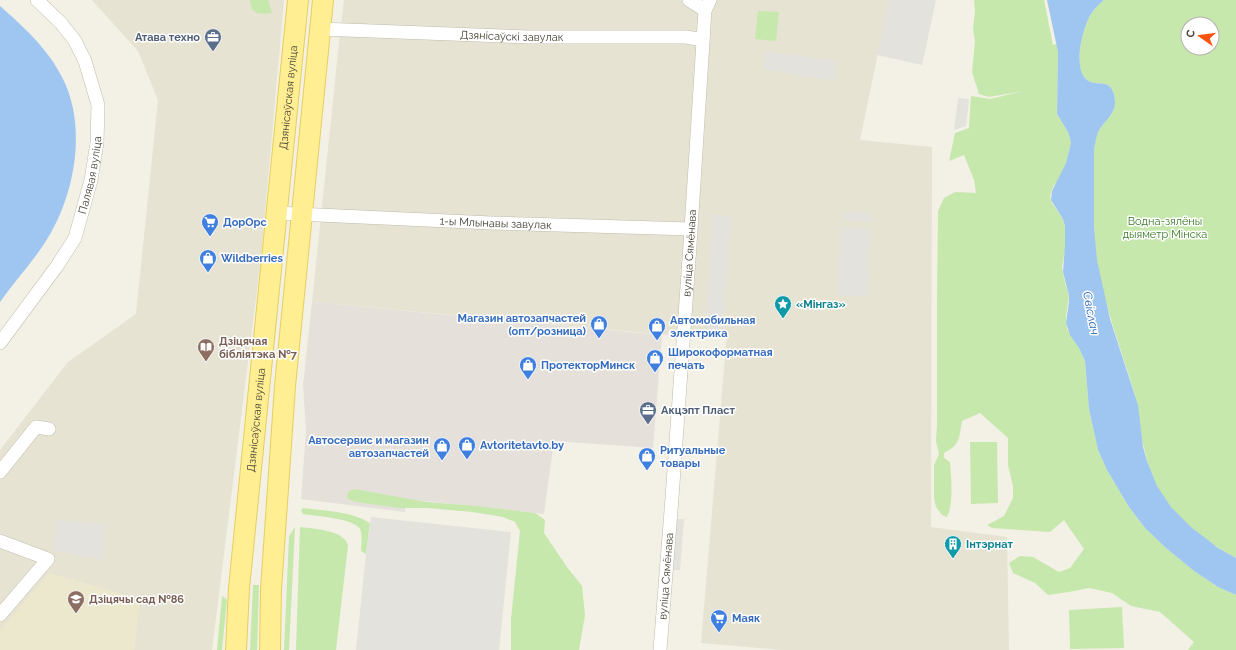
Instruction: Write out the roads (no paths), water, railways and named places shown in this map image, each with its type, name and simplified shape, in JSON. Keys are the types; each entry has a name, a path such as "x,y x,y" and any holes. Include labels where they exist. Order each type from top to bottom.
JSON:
{"main road":[{"path":"270,650 271,590 285,386 323,0"},
{"path":"297,13 308,30 313,35 319,36"},
{"name":"Дзянісаўская вуліца","path":"236,650 240,580 297,13"}],"street":[{"name":"Палявая вуліца","path":"0,343 57,266 74,238 91,180 97,143 98,106 85,61 75,41 61,23 37,0"},
{"path":"690,0 708,5"},
{"name":"вуліца Сямёнава","path":"660,650 690,246 703,40 708,5"},
{"name":"Дзянісаўскі завулак","path":"319,36 686,37 703,40"},
{"name":"1-ы Млынавы завулак","path":"276,213 491,223 690,229"},
{"path":"0,472 36,427 49,429"},
{"path":"0,541 48,559 0,615"}],"water":[{"name":"Свіслач","path":"1047,0 1104,0 1091,14 1085,28 1080,47 1080,66 1087,80 1108,85 1111,88 1114,93 1115,101 1112,114 1098,132 1094,150 1094,228 1097,260 1110,319 1138,405 1143,447 1157,486 1171,507 1192,528 1218,548 1236,558 1236,595 1218,587 1194,571 1145,528 1129,507 1107,470 1098,450 1089,409 1085,361 1079,348 1070,335 1066,323 1069,296 1063,272 1065,226 1063,219 1051,200 1052,191 1066,163 1071,143 1068,132 1057,114 1058,52"},
{"path":"0,6 35,40 51,58 57,68 71,99 75,120 76,141 70,185 54,226 44,244 0,302"}],"place":[{"name":"Атава техно","path":"213,52"},
{"name":"ДорОрс","path":"210,237"},
{"name":"Wildberries","path":"208,273"},
{"name":"«Мінгаз»","path":"783,319"},
{"name":"Магазин автозапчастей (опт/розница)","path":"599,339"},
{"name":"Автомобильная электрика","path":"657,341"},
{"name":"Дзіцячая бібліятэка №7","path":"206,362"},
{"name":"Широкоформатная печать","path":"655,373"},
{"name":"ПротекторМинск","path":"528,380"},
{"name":"Акцэпт Пласт","path":"648,425"},
{"name":"Avtoritetavto.by","path":"467,460"},
{"name":"Автосервис и магазин автозапчастей","path":"442,461"},
{"name":"Ритуальные товары","path":"647,471"},
{"name":"Інтэрнат","path":"953,559"},
{"name":"Дзіцячы сад №86","path":"76,614"},
{"name":"Маяк","path":"719,633"}],"park label":[{"name":"Водна-зялёны дыяметр Мінска","path":"1165,227"}]}
